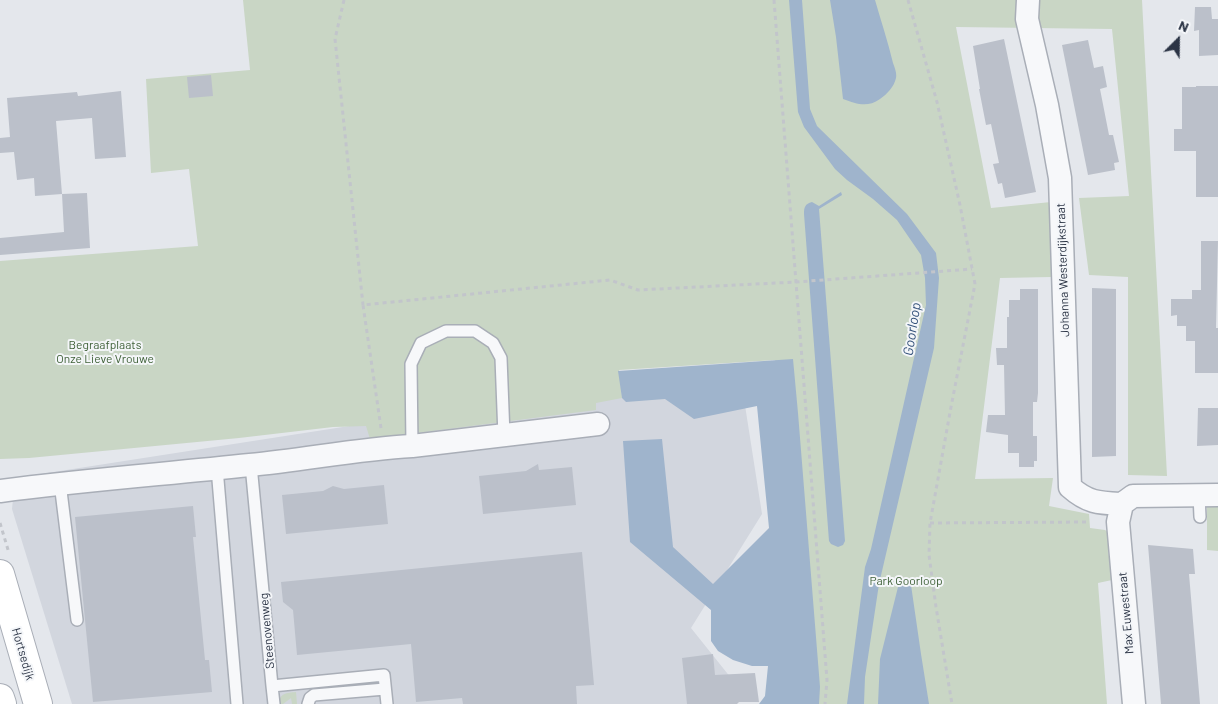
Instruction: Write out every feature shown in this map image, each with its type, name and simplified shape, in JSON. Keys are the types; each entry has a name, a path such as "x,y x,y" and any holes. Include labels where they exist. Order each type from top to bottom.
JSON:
{"street":[{"name":"Johanna Westerdijkstraat","path":"1028,0 1027,19 1047,105 1060,178 1070,487 1080,496 1120,513"},
{"path":"0,491 60,483 251,465 598,424"},
{"path":"1120,513 1132,496 1209,495"},
{"name":"Max Euwestraat","path":"1120,513 1134,704"},
{"name":"Hortsedijk","path":"0,574 38,704"},
{"path":"0,698 2,704"}],"lane":[{"path":"412,446 411,364 421,343 446,331 475,331 493,343 501,358 504,436"},
{"name":"Steenovenweg","path":"251,465 272,686 384,676 385,689"},
{"path":"217,468 237,704"},
{"path":"60,483 77,620"},
{"path":"1200,517 1209,495"},
{"path":"272,686 274,704"},
{"path":"308,704 310,698 314,695 385,689 387,704"}],"path":[{"path":"344,0 335,39 364,305 383,448"},
{"path":"774,0 827,680 825,704"},
{"path":"908,0 937,102 975,284 930,523 929,555 952,704"},
{"path":"364,305 610,280 638,290 796,282 972,269"},
{"path":"930,523 1120,513"}],"shaded area":[{"path":"617,381 744,399 762,514 691,628 735,683 721,704 72,704 12,509 15,478 375,422"}],"green space":[{"path":"243,0 1142,0 1167,476 1128,475 1128,277 1089,275 1079,198 1129,196 1112,29 956,27 991,208 1051,202 1051,277 1000,278 975,479 1053,478 1049,506 1089,514 1090,528 1108,532 1112,580 1098,583 1107,704 787,704 775,360 619,370 622,398 596,403 596,410 370,439 366,426 333,427 239,438 29,458 0,459 0,261 198,246 189,169 151,173 146,79 250,70"},
{"path":"1207,505 1218,505 1218,551 1207,550"},
{"path":"296,692 297,704 292,704 291,698 283,704 279,704 282,696 287,693"}],"water":[{"path":"789,0 802,0 810,109 817,126 907,214 936,253 939,278 934,348 879,584 865,677 864,704 847,704 865,567 871,549 926,305 925,278 921,255 897,220 835,169 804,127 798,112"},
{"path":"830,0 875,0 896,76 890,90 871,104 862,104 843,99"},
{"path":"841,192 842,195 819,209 845,541 843,545 838,547 829,541 804,214 806,205 812,202 819,206"},
{"path":"793,359 820,687 819,704 759,704 765,696 768,666 752,666 733,660 718,651 711,641 711,610 630,542 623,441 662,439 673,547 713,584 769,528 757,406 694,419 665,399 626,402 622,398 618,371"},
{"path":"902,583 911,585 929,704 878,704 880,659 898,587"}],"building":[{"path":"1195,7 1211,7 1212,19 1218,19 1218,55 1199,56 1199,30 1194,31"},
{"path":"1004,39 1036,192 1005,198 1002,183 998,184 993,164 999,163 991,124 986,125 973,46"},
{"path":"1088,40 1094,68 1103,66 1107,87 1100,89 1109,135 1113,135 1119,162 1114,163 1115,170 1088,175 1062,45"},
{"path":"211,75 213,96 189,98 187,77"},
{"path":"1218,86 1218,197 1196,197 1196,151 1174,151 1174,129 1182,129 1182,87"},
{"path":"121,91 126,157 95,159 92,118 56,121 62,194 35,196 34,178 17,180 14,152 0,153 0,138 10,137 7,98 77,92 78,96"},
{"path":"87,193 90,248 0,255 0,238 64,232 62,194"},
{"path":"1201,241 1218,241 1216,328 1218,328 1218,373 1195,373 1195,341 1186,341 1186,326 1177,326 1177,315 1171,316 1171,299 1192,299 1192,290 1201,290"},
{"path":"1092,288 1116,289 1116,456 1092,457"},
{"path":"1020,289 1038,289 1038,393 1037,402 1033,402 1033,436 1037,436 1037,461 1034,461 1034,467 1019,467 1019,453 1008,453 1008,435 986,432 988,415 1005,415 1004,365 997,365 996,348 1007,348 1009,300 1020,300"},
{"path":"1198,408 1218,408 1218,445 1197,446"},
{"path":"538,464 539,470 572,467 576,505 483,514 479,476 526,471"},
{"path":"384,485 388,524 286,534 282,495 323,491 333,486 344,489"},
{"path":"193,506 196,537 193,537 205,660 209,660 212,692 93,702 75,517"},
{"path":"1148,545 1193,549 1195,574 1189,574 1200,704 1161,704"},
{"path":"582,552 594,685 576,686 577,704 463,704 462,698 416,702 411,644 297,655 293,610 283,602 281,582"},
{"path":"713,654 715,675 755,673 759,702 687,704 682,658"}],"water label":[{"name":"Goorloop","path":"912,329"}],"park label":[{"name":"Begraafplaats Onze Lieve Vrouwe","path":"105,352"},
{"name":"Park Goorloop","path":"906,581"}]}
